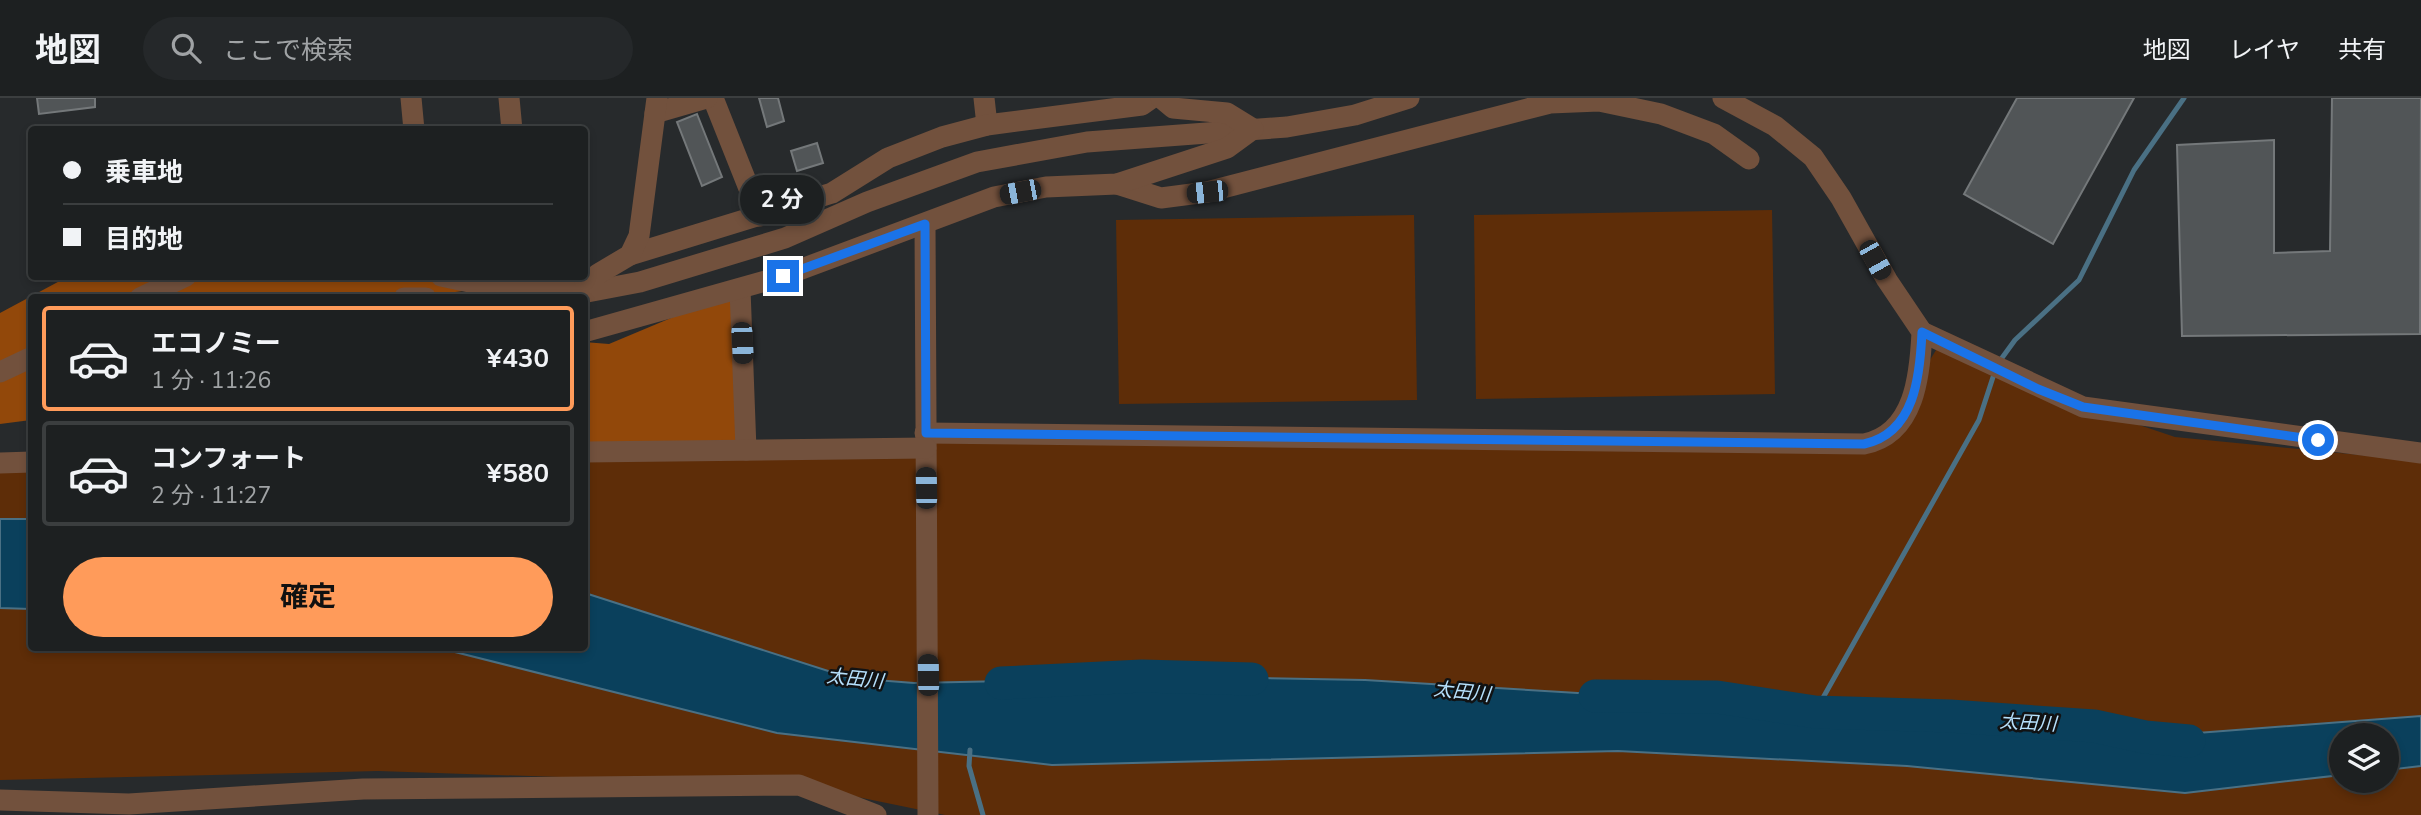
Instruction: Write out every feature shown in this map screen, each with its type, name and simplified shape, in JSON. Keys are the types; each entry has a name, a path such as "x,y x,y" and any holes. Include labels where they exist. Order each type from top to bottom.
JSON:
{"street":[{"path":"411,98 414,126"},
{"path":"509,98 512,126"},
{"path":"630,255 639,236 656,105 707,98"},
{"path":"713,98 760,216"},
{"path":"984,98 987,125"},
{"path":"578,294 598,274 630,255 832,193 888,158 942,137 987,125 1142,105 1152,98"},
{"path":"1161,98 1173,108 1227,113 1253,130"},
{"path":"582,294 640,282 785,237 867,202 977,162 1087,142 1287,127 1355,115 1409,98"},
{"path":"1723,98 1775,126 1813,158 1841,198 1886,280 1922,332 2038,389 2083,407 2421,453"},
{"path":"1117,184 1161,198 1207,192 1550,103 1599,102 1661,114 1714,134 1749,159"},
{"path":"588,331 740,289 994,197 1046,187 1117,184 1227,148 1253,130"},
{"path":"925,224 929,812"},
{"path":"148,294 178,280"},
{"path":"460,280 493,287 566,294"},
{"path":"740,289 747,450"},
{"path":"588,452 926,447 1864,444 1880,441 1897,426 1915,397 1922,332"},
{"path":"0,372 28,359"},
{"path":"0,463 28,462"},
{"path":"0,800 128,804 363,789 799,785 876,815"}],"shaded area":[{"path":"1772,210 1775,394 1476,399 1474,215"},
{"path":"1414,215 1417,400 1119,404 1116,220"},
{"path":"62,280 549,280 552,291 493,287 440,294 35,294"},
{"path":"740,289 746,450 588,452 588,342 609,344"},
{"path":"28,298 28,420 0,424 0,313"},
{"path":"1941,342 2056,397 2175,437 2421,461 2421,716 2145,737 1760,704 1365,680 1206,677 914,683 850,678 588,594 588,451 1155,435 1880,441"},
{"path":"28,467 28,519 0,519 0,468"},
{"path":"0,608 28,609 28,651 451,651 777,733 1052,765 1618,751 1907,766 2185,793 2329,776 2329,793 2399,793 2399,769 2421,766 2421,815 945,815 799,785 378,771 0,780"}],"water":[{"path":"0,519 28,519 28,609 0,608"},
{"path":"588,594 850,678 914,683 1206,677 1365,680 1760,704 2145,737 2329,723 2329,776 2185,793 1907,766 1618,751 1052,765 777,733 451,651 588,651"},
{"path":"2421,716 2421,766 2399,769 2399,723 2329,723"}],"building":[{"path":"37,98 95,98 95,107 39,114"},
{"path":"759,98 778,98 784,121 767,127"},
{"path":"2017,98 2134,98 2053,244 1964,194"},
{"path":"2332,98 2421,98 2420,334 2182,336 2177,145 2274,140 2274,253 2330,251"},
{"path":"697,114 722,177 702,186 677,122"},
{"path":"817,143 823,163 797,171 791,151"}],"waterway":[{"path":"1999,362 2015,340 2079,280 2134,170 2184,98"},
{"path":"1815,712 1979,420 1995,371"},
{"name":"太田川","path":"1001,683 1142,676 1252,679"},
{"name":"太田川","path":"1595,696 1717,697 1815,712 1950,716 2094,726 2145,737 2189,741"},
{"path":"970,750 969,766 983,815"}],"route":[{"path":"783,276 925,224 926,433 1864,444 1880,441 1897,426 1915,397 1922,332 1995,369 2083,407 2318,440"}]}
